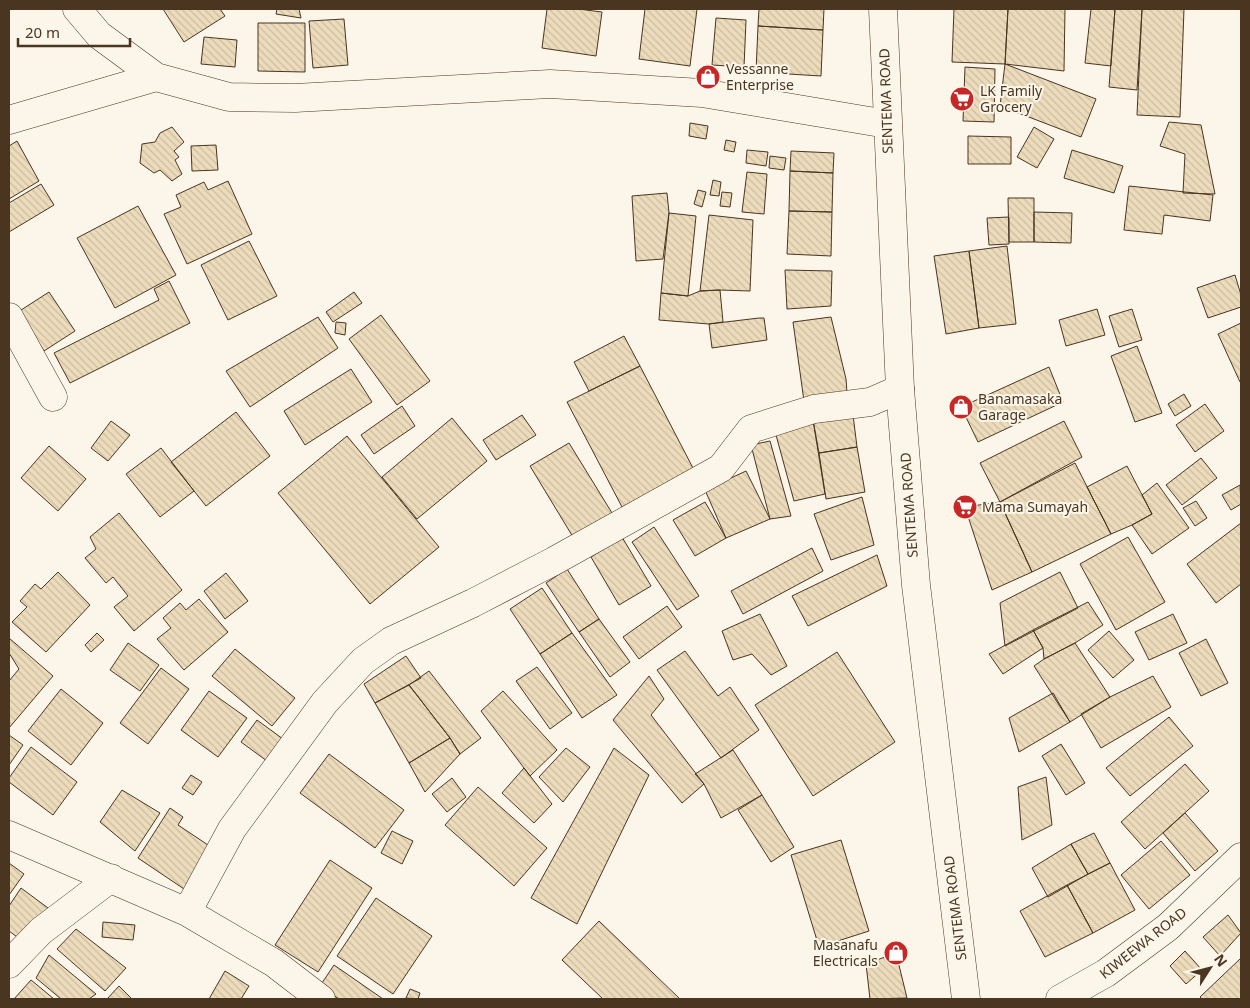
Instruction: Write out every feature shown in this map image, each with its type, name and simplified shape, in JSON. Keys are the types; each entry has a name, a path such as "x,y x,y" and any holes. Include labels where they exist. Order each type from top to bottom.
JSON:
{"street":[{"path":"77,9 99,35 156,77 229,97 295,98 550,84 702,93 887,124"},
{"name":"SENTEMA ROAD","path":"883,9 900,389 916,585 966,999"},
{"path":"9,120 156,77"},
{"path":"9,317 53,397"},
{"path":"187,912 232,829 325,702 363,661 391,641 489,595 721,468 751,428 814,409 870,402 900,389"},
{"path":"9,835 187,912 274,962 321,999"},
{"name":"KIWEEWA ROAD","path":"1060,999 1106,973 1168,927 1241,857"},
{"path":"9,964 41,931 111,878"}],"building":[{"path":"163,9 220,9 225,16 184,42"},
{"path":"277,9 299,9 301,18 276,14"},
{"path":"547,9 578,9 602,12 596,56 542,48"},
{"path":"645,9 697,9 690,66 639,59"},
{"path":"759,9 824,9 823,30 758,26"},
{"path":"954,9 1008,9 1005,64 952,62"},
{"path":"1008,9 1065,9 1064,71 1005,64"},
{"path":"1091,9 1115,9 1111,66 1085,63"},
{"path":"1115,9 1142,9 1137,90 1109,87"},
{"path":"1142,9 1184,9 1180,117 1137,115"},
{"path":"716,18 746,20 744,67 712,65"},
{"path":"344,19 348,65 313,68 309,21"},
{"path":"258,23 305,23 305,72 258,71"},
{"path":"758,26 823,30 821,76 756,72"},
{"path":"204,37 237,40 235,67 201,64"},
{"path":"1005,64 1096,99 1081,137 1000,106"},
{"path":"965,67 995,69 994,122 963,121"},
{"path":"1169,122 1201,125 1215,194 1183,193 1185,154 1160,146"},
{"path":"690,123 708,126 706,139 689,136"},
{"path":"172,127 184,142 174,151 179,157 175,160 182,174 172,181 160,170 154,173 140,163 142,144 155,142 160,133"},
{"path":"1034,127 1054,139 1037,168 1017,157"},
{"path":"968,136 1011,137 1011,164 968,164"},
{"path":"726,140 736,142 734,152 724,150"},
{"path":"17,141 39,181 9,199 9,146"},
{"path":"216,145 218,170 192,171 191,146"},
{"path":"747,150 768,152 766,166 746,163"},
{"path":"1072,150 1123,166 1114,193 1064,178"},
{"path":"791,151 834,153 833,173 790,171"},
{"path":"770,156 786,158 784,170 769,168"},
{"path":"790,171 833,173 832,212 789,211"},
{"path":"747,172 767,174 764,214 742,212"},
{"path":"713,180 721,182 719,196 710,195"},
{"path":"228,181 252,234 187,264 164,214 181,207 176,195 204,182 208,190"},
{"path":"41,184 54,205 9,232 9,203"},
{"path":"1129,186 1213,195 1210,221 1164,215 1162,234 1124,230"},
{"path":"698,190 706,192 702,207 694,204"},
{"path":"722,192 732,193 730,207 720,206"},
{"path":"667,193 669,213 663,259 636,261 632,196"},
{"path":"1008,198 1034,198 1034,242 1009,242"},
{"path":"138,206 176,275 115,308 77,238"},
{"path":"789,211 832,212 831,256 787,254"},
{"path":"1034,212 1072,213 1071,243 1034,242"},
{"path":"669,213 696,216 688,296 661,293"},
{"path":"709,215 753,220 750,291 700,291"},
{"path":"1009,217 1009,244 989,245 987,218"},
{"path":"249,241 277,296 228,320 201,265"},
{"path":"1007,246 1016,324 979,328 969,251"},
{"path":"969,251 979,328 946,334 934,256"},
{"path":"785,270 832,271 831,306 787,309"},
{"path":"1235,275 1241,295 1241,307 1208,318 1197,288"},
{"path":"169,281 190,323 70,383 54,353 159,300 154,289"},
{"path":"720,290 723,322 709,324 659,320 661,293 688,296 700,291"},
{"path":"49,292 75,331 44,351 18,312"},
{"path":"354,292 362,303 333,322 326,312"},
{"path":"1097,309 1105,335 1066,346 1059,320"},
{"path":"1132,309 1142,340 1119,347 1109,316"},
{"path":"381,315 430,381 397,405 349,339"},
{"path":"318,317 338,348 250,407 226,371"},
{"path":"831,317 846,379 847,393 804,401 793,322"},
{"path":"764,318 767,340 712,348 709,324"},
{"path":"336,322 346,323 345,335 335,333"},
{"path":"1241,323 1241,382 1240,382 1218,334"},
{"path":"624,336 640,366 589,391 574,362"},
{"path":"1137,346 1162,413 1135,422 1111,356"},
{"path":"640,366 694,470 622,507 567,402"},
{"path":"1049,367 1063,402 978,442 961,407"},
{"path":"351,369 372,402 305,445 284,411"},
{"path":"1184,394 1191,406 1175,416 1168,404"},
{"path":"1205,404 1224,431 1195,452 1176,425"},
{"path":"402,406 415,426 374,454 361,435"},
{"path":"236,412 270,456 206,506 171,462"},
{"path":"522,415 536,435 496,460 483,440"},
{"path":"853,415 857,447 819,453 813,420"},
{"path":"452,418 487,461 417,519 382,477"},
{"path":"813,420 825,494 794,501 776,435"},
{"path":"111,421 130,435 108,461 91,448"},
{"path":"1064,421 1082,457 1000,502 980,463"},
{"path":"347,436 439,547 370,604 278,493"},
{"path":"770,441 791,516 770,519 751,445"},
{"path":"569,443 612,513 573,537 530,466"},
{"path":"49,446 86,479 58,511 21,478"},
{"path":"857,447 865,492 826,499 819,453"},
{"path":"161,448 194,491 160,517 126,474"},
{"path":"1201,458 1217,478 1182,505 1166,485"},
{"path":"1075,463 1111,534 1032,572 1000,502"},
{"path":"1127,466 1152,514 1111,534 1087,487"},
{"path":"746,471 770,519 726,538 705,490"},
{"path":"1157,483 1189,528 1152,554 1132,525 1152,514 1142,495"},
{"path":"1240,485 1241,504 1231,510 1222,495"},
{"path":"862,497 874,545 831,560 814,514"},
{"path":"1196,501 1207,518 1195,526 1183,508"},
{"path":"705,502 726,538 695,556 673,520"},
{"path":"1000,502 1032,572 992,590 965,507"},
{"path":"119,513 182,590 134,631 114,607 128,596 113,577 106,583 85,558 96,549 90,537"},
{"path":"1241,523 1241,584 1216,603 1187,564"},
{"path":"654,527 699,596 677,610 632,542"},
{"path":"622,537 651,586 619,605 591,557"},
{"path":"1128,537 1165,602 1116,630 1080,564"},
{"path":"812,548 823,571 743,614 731,591"},
{"path":"877,555 887,586 808,626 792,596"},
{"path":"567,569 599,619 579,632 546,583"},
{"path":"58,572 90,605 46,652 12,622 27,607 20,601 35,584 41,589"},
{"path":"1060,572 1078,608 1005,646 1000,603"},
{"path":"226,573 248,601 225,619 204,591"},
{"path":"542,588 572,633 540,654 510,609"},
{"path":"199,599 228,632 184,670 157,639 171,628 163,618 180,603 186,610"},
{"path":"1088,602 1103,625 1075,643 1044,659 1043,648 1033,630"},
{"path":"667,606 682,627 639,659 623,637"},
{"path":"760,614 787,666 771,675 752,654 733,660 722,631"},
{"path":"1173,614 1187,643 1149,660 1135,632"},
{"path":"599,619 630,662 610,677 579,632"},
{"path":"1033,630 1043,648 1003,674 989,654"},
{"path":"1109,631 1134,660 1113,678 1088,650"},
{"path":"97,633 104,640 91,652 85,645"},
{"path":"572,633 617,695 582,718 540,654"},
{"path":"9,638 53,676 9,728 9,681 19,669 9,653"},
{"path":"1206,639 1228,683 1201,696 1179,653"},
{"path":"128,643 159,665 140,691 110,670"},
{"path":"1075,643 1110,697 1070,722 1034,666"},
{"path":"235,649 295,698 272,726 212,676"},
{"path":"685,651 718,696 730,687 759,730 721,758 657,670"},
{"path":"837,652 895,742 813,796 755,705"},
{"path":"406,656 421,678 375,703 364,684"},
{"path":"537,667 572,713 550,729 516,681"},
{"path":"161,668 189,689 148,744 120,723"},
{"path":"429,671 481,738 460,754 409,685"},
{"path":"649,676 664,699 651,715 704,784 682,803 613,720"},
{"path":"1153,676 1171,707 1101,748 1081,714"},
{"path":"409,685 450,738 409,763 375,703"},
{"path":"61,689 103,723 71,765 28,731"},
{"path":"209,691 247,718 218,757 181,730"},
{"path":"503,691 557,750 530,776 481,711"},
{"path":"1053,693 1070,722 1019,752 1009,718"},
{"path":"1169,717 1193,746 1130,796 1106,768"},
{"path":"257,720 283,739 267,761 241,742"},
{"path":"9,735 23,745 9,765"},
{"path":"450,738 460,754 425,792 409,763"},
{"path":"1061,744 1085,783 1066,795 1042,756"},
{"path":"31,747 77,782 53,815 9,782 9,778"},
{"path":"566,748 590,767 563,802 539,777"},
{"path":"614,748 649,775 577,924 531,898"},
{"path":"733,750 762,795 721,818 704,784 695,774"},
{"path":"329,754 404,810 375,848 300,793"},
{"path":"1185,764 1209,791 1145,849 1121,822"},
{"path":"524,768 552,804 534,823 502,793"},
{"path":"191,775 202,782 193,795 182,788"},
{"path":"1046,777 1052,825 1022,840 1018,787"},
{"path":"452,778 466,797 447,812 432,794"},
{"path":"478,787 547,848 514,886 445,825"},
{"path":"122,790 160,813 135,851 100,822"},
{"path":"762,795 794,847 771,862 738,810"},
{"path":"170,808 183,817 178,825 214,849 187,891 138,858"},
{"path":"1185,813 1218,851 1195,871 1163,833"},
{"path":"392,831 413,841 402,864 381,853"},
{"path":"1094,833 1110,863 1088,874 1071,844"},
{"path":"841,840 869,931 819,947 791,855"},
{"path":"1161,841 1190,875 1149,909 1121,875"},
{"path":"1071,844 1088,874 1048,897 1032,868"},
{"path":"330,860 372,888 318,972 275,945"},
{"path":"9,863 24,874 9,895"},
{"path":"1110,863 1135,910 1093,933 1067,885"},
{"path":"1067,885 1093,933 1045,957 1020,911"},
{"path":"21,888 48,908 24,942 9,931 9,906"},
{"path":"376,898 432,936 393,994 337,956"},
{"path":"1228,915 1241,933 1220,956 1203,937"},
{"path":"599,921 680,999 603,999 562,960"},
{"path":"103,922 135,925 133,940 102,937"},
{"path":"76,929 126,968 105,991 57,949"},
{"path":"1185,951 1202,970 1186,984 1170,966"},
{"path":"896,953 907,998 870,999 866,964"},
{"path":"49,955 96,994 89,999 61,999 36,978"},
{"path":"1241,958 1241,999 1202,999 1200,997"},
{"path":"334,965 383,999 339,999 320,986"},
{"path":"225,971 249,986 241,999 209,999"},
{"path":"31,980 54,999 14,999"},
{"path":"119,986 132,999 107,999"},
{"path":"410,989 420,993 418,999 406,998"}],"place":[{"name":"Vessanne Enterprise","path":"708,77"},
{"name":"LK Family Grocery","path":"962,99"},
{"name":"Banamasaka Garage","path":"961,407"},
{"name":"Mama Sumayah","path":"965,507"},
{"name":"Masanafu Electricals","path":"896,953"}]}
